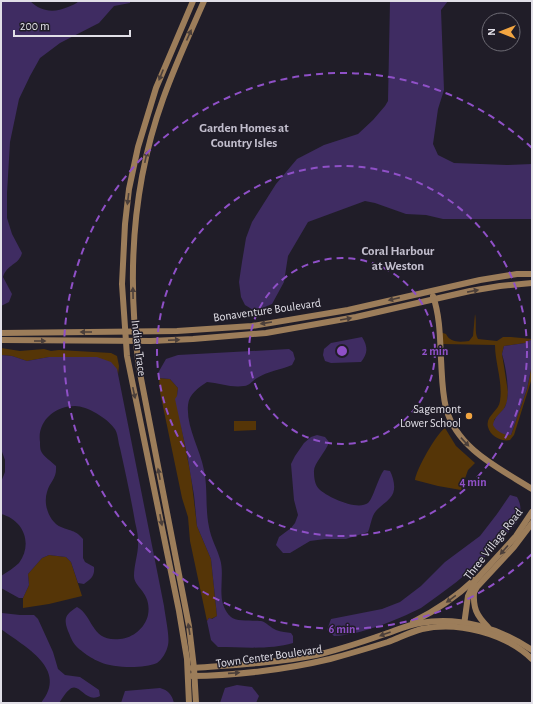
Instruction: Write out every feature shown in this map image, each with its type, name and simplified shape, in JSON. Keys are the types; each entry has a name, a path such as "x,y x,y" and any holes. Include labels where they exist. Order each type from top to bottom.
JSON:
{"main road":[{"name":"Indian Trace","path":"189,703 188,676 179,611 132,381 125,332 122,284 125,224 138,147 156,88 194,1"},
{"name":"Indian Trace","path":"196,703 195,676 189,626 141,380 135,341 133,263 135,229 146,156 162,100 204,1"},
{"name":"Bonaventure Boulevard","path":"1,332 134,332 252,326 348,310 480,280 517,274 532,274"},
{"name":"Bonaventure Boulevard","path":"1,340 135,341 194,339 266,332 356,317 500,286 532,283"},
{"path":"432,290 438,314 444,396 452,425 463,441 491,463 532,489"},
{"name":"Three Village Road","path":"466,625 468,596 475,581 516,536 532,512"},
{"name":"Three Village Road","path":"466,625 474,591 514,547 532,523"},
{"path":"405,626 442,605 459,593 481,573"},
{"path":"474,591 474,607 477,614 490,628"},
{"name":"Town Center Boulevard","path":"187,668 260,663 316,655 347,647 405,626 439,621 490,628 508,636 532,650"},
{"name":"Town Center Boulevard","path":"188,676 250,672 326,660 350,654 421,629 466,625 503,640 521,650 532,659"}],"shaded area":[{"path":"1,1 30,1 34,5 43,9 53,11 63,9 79,1 130,1 130,3 114,6 99,23 60,43 40,58 19,99 10,142 7,218 12,234 22,253 18,260 7,269 3,277 12,294 9,302 1,306"},
{"path":"390,1 448,1 441,10 444,90 438,109 433,144 438,155 454,163 507,165 532,164 532,219 443,219 426,215 406,214 365,201 308,222 288,256 284,282 272,304 255,311 245,305 241,297 239,282 246,238 252,222 276,184 297,159 324,145 358,134 385,106 388,101"},
{"path":"475,314 476,334 478,339 497,341 503,337 511,337 532,339 532,341 530,340 525,343 504,346 502,354 508,392 507,402 504,409 494,420 511,435 527,389 532,364 532,378 514,435 510,440 497,438 491,433 488,427 488,420 499,405 501,394 495,345 442,344 442,333 446,334 450,339 459,342 469,341 473,336"},
{"path":"362,337 366,350 365,356 361,362 331,363 325,361 323,355 324,349 331,343"},
{"path":"530,340 532,341 532,364 527,389 511,435 506,435 498,431 493,425 498,415 505,407 508,395 505,366 502,354 504,346 525,343"},
{"path":"1,348 20,351 44,349 51,351 59,350 111,353 117,356 119,366 118,375 117,369 49,357 27,361 12,356 1,355"},
{"path":"289,349 293,352 295,359 292,365 265,374 244,386 230,386 207,382 194,392 188,405 191,430 202,462 205,477 209,527 219,555 222,574 222,597 226,611 233,619 261,621 276,630 291,633 293,636 293,643 275,647 218,647 211,640 207,621 209,618 212,619 217,616 211,559 197,526 194,495 187,454 175,399 178,388 170,379 159,378 158,373 166,359 178,355"},
{"path":"1,355 12,356 27,361 49,357 97,357 111,362 117,369 167,626 167,647 159,662 151,665 128,667 112,666 100,662 85,654 75,645 66,627 66,617 77,607 87,616 94,628 103,637 110,639 125,638 138,632 146,620 149,607 148,601 137,584 134,576 138,549 138,534 117,435 107,420 91,410 75,406 54,412 44,421 41,428 40,447 42,453 56,466 55,474 48,488 46,497 48,512 50,517 57,525 75,532 83,539 83,558 85,562 94,567 91,579 84,584 78,583 71,562 66,557 49,555 42,558 28,574 29,585 23,598 19,598 1,588 1,576 19,563 23,556 26,541 20,527 9,517 1,514 1,482 5,472 5,460 1,449"},
{"path":"159,378 170,379 178,388 177,396 191,476 197,526 211,559 217,616 211,619 209,618 207,621 190,541 188,517 182,498 160,392"},
{"path":"234,421 256,421 256,430 234,431"},
{"path":"445,428 456,446 475,463 468,470 461,490 415,480 427,452"},
{"path":"317,435 325,437 329,442 314,469 314,477 318,487 328,496 350,504 363,505 368,503 384,470 390,471 394,481 394,492 374,513 368,532 346,539 310,541 290,553 283,553 276,545 279,537 291,528 298,515 294,500 291,464 304,443 311,437"},
{"path":"510,495 517,497 520,505 518,520 509,532 480,562 448,589 421,608 379,626 356,633 334,636 327,630 331,619 382,609 400,602 421,586 445,562 480,536"},
{"path":"49,555 66,557 71,562 82,596 49,604 23,608 23,598 29,585 28,574 42,558"},
{"path":"2,613 34,615 38,619 53,652 58,669 65,675 80,677 99,690 100,696 95,698 90,697 76,688 73,688 66,693 59,703 41,703 48,691 50,680 47,669 32,651 1,629"},
{"path":"237,685 252,687 259,696 256,703 220,703 225,688"},
{"path":"160,688 169,693 174,703 121,703 125,691"}],"place":[{"name":"Sagemont Lower School","path":"469,416"}],"district":[{"name":"Garden Homes at Country Isles","path":"244,136"},
{"name":"Coral Harbour at Weston","path":"398,258"}]}
